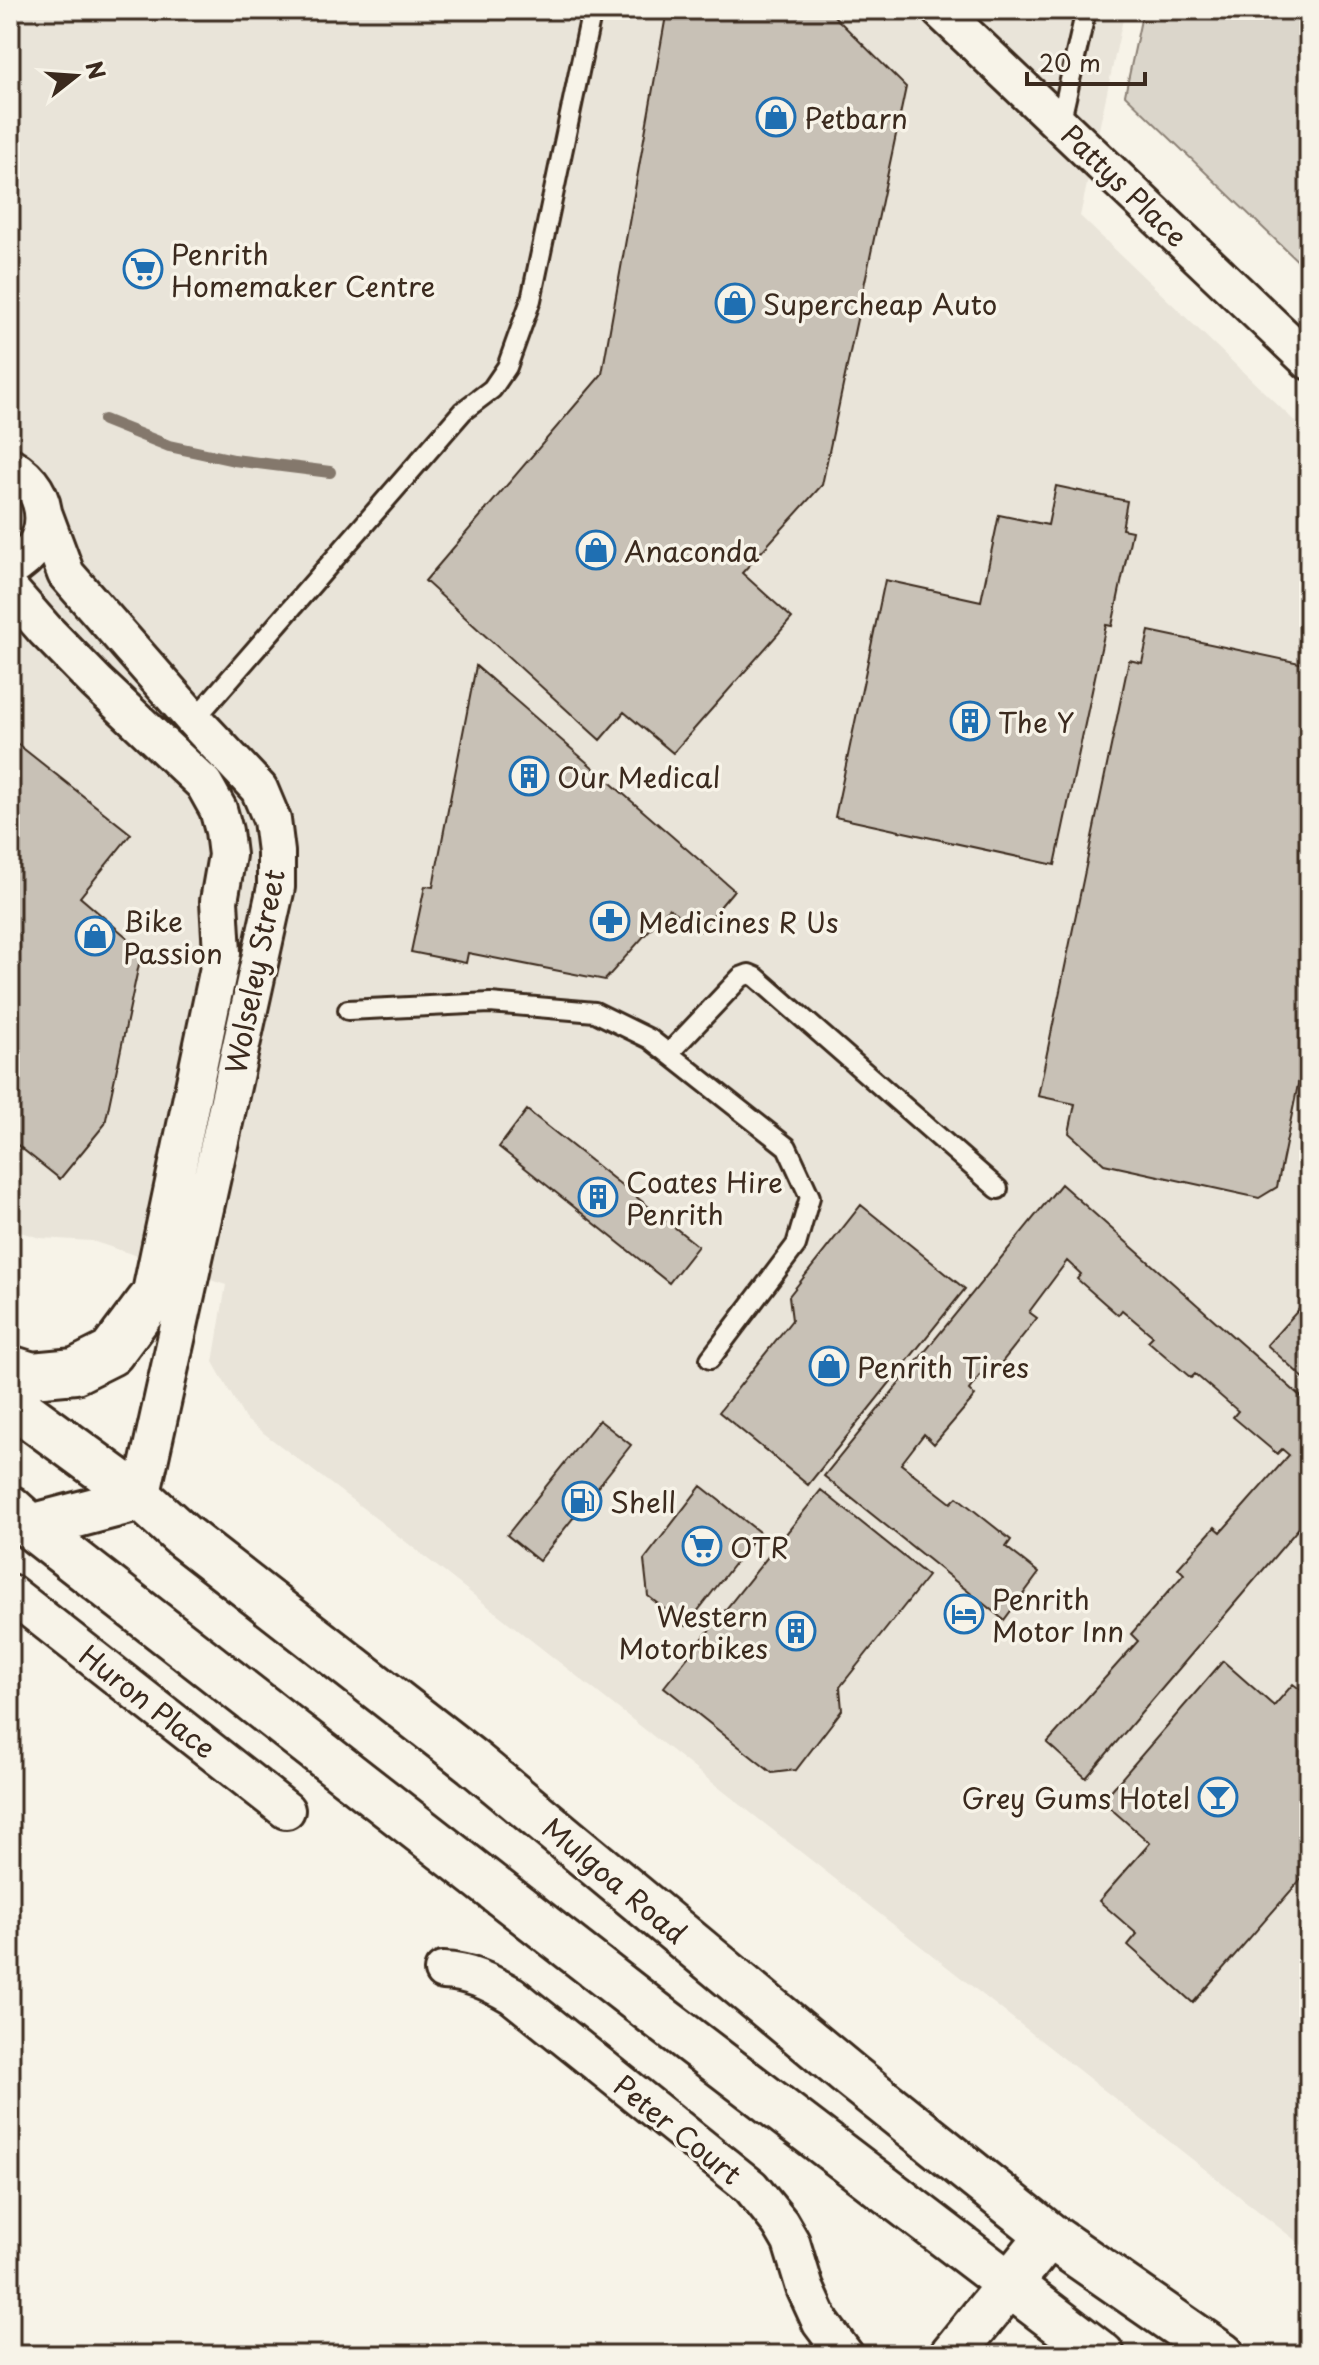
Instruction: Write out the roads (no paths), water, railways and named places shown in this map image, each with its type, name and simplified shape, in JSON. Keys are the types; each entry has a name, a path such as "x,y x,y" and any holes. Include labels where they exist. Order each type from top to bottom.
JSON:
{"main road":[{"path":"10,1368 32,1375 75,1371 111,1353 149,1302"},
{"name":"Mulgoa Road","path":"10,1402 141,1498 183,1536 474,1763 852,2077 1049,2235 1222,2355"},
{"path":"21,1518 141,1498"},
{"path":"21,1518 646,2006 1102,2355"},
{"path":"952,2355 1049,2235"}],"street":[{"name":"Pattys Place","path":"940,10 1309,361"},
{"name":"Wolseley Street","path":"10,466 33,485 66,574 259,789 272,820 276,887 141,1498"},
{"path":"10,569 25,559 36,546 44,515"},
{"name":"Wolseley Street","path":"10,590 87,672 204,784 218,809 224,831 227,855 219,901 222,953 149,1302"},
{"name":"Huron Place","path":"10,1593 286,1810"},
{"name":"Peter Court","path":"443,1971 460,1971 486,1980 512,1995 751,2187 791,2242 805,2288 821,2323 845,2355"}],"lane":[{"path":"194,720 463,411 492,389 507,367 531,300 592,10"},
{"path":"1060,124 1086,10"},
{"path":"669,1053 741,977 749,974 998,1189"},
{"path":"348,1010 490,1003 595,1012 650,1039 787,1147 810,1197 796,1245 710,1359"}],"waterway":[{"path":"104,420 169,446 234,460 330,472"}],"place":[{"name":"Petbarn","path":"776,117"},
{"name":"Penrith Homemaker Centre","path":"143,269"},
{"name":"Supercheap Auto","path":"735,303"},
{"name":"Anaconda","path":"596,550"},
{"name":"The Y","path":"970,721"},
{"name":"Our Medical","path":"529,776"},
{"name":"Medicines R Us","path":"610,921"},
{"name":"Bike Passion","path":"95,936"},
{"name":"Coates Hire Penrith","path":"598,1197"},
{"name":"Penrith Tires","path":"829,1366"},
{"name":"Shell","path":"582,1501"},
{"name":"OTR","path":"702,1546"},
{"name":"Penrith Motor Inn","path":"964,1614"},
{"name":"Western Motorbikes","path":"796,1631"},
{"name":"Grey Gums Hotel","path":"1218,1797"}]}
